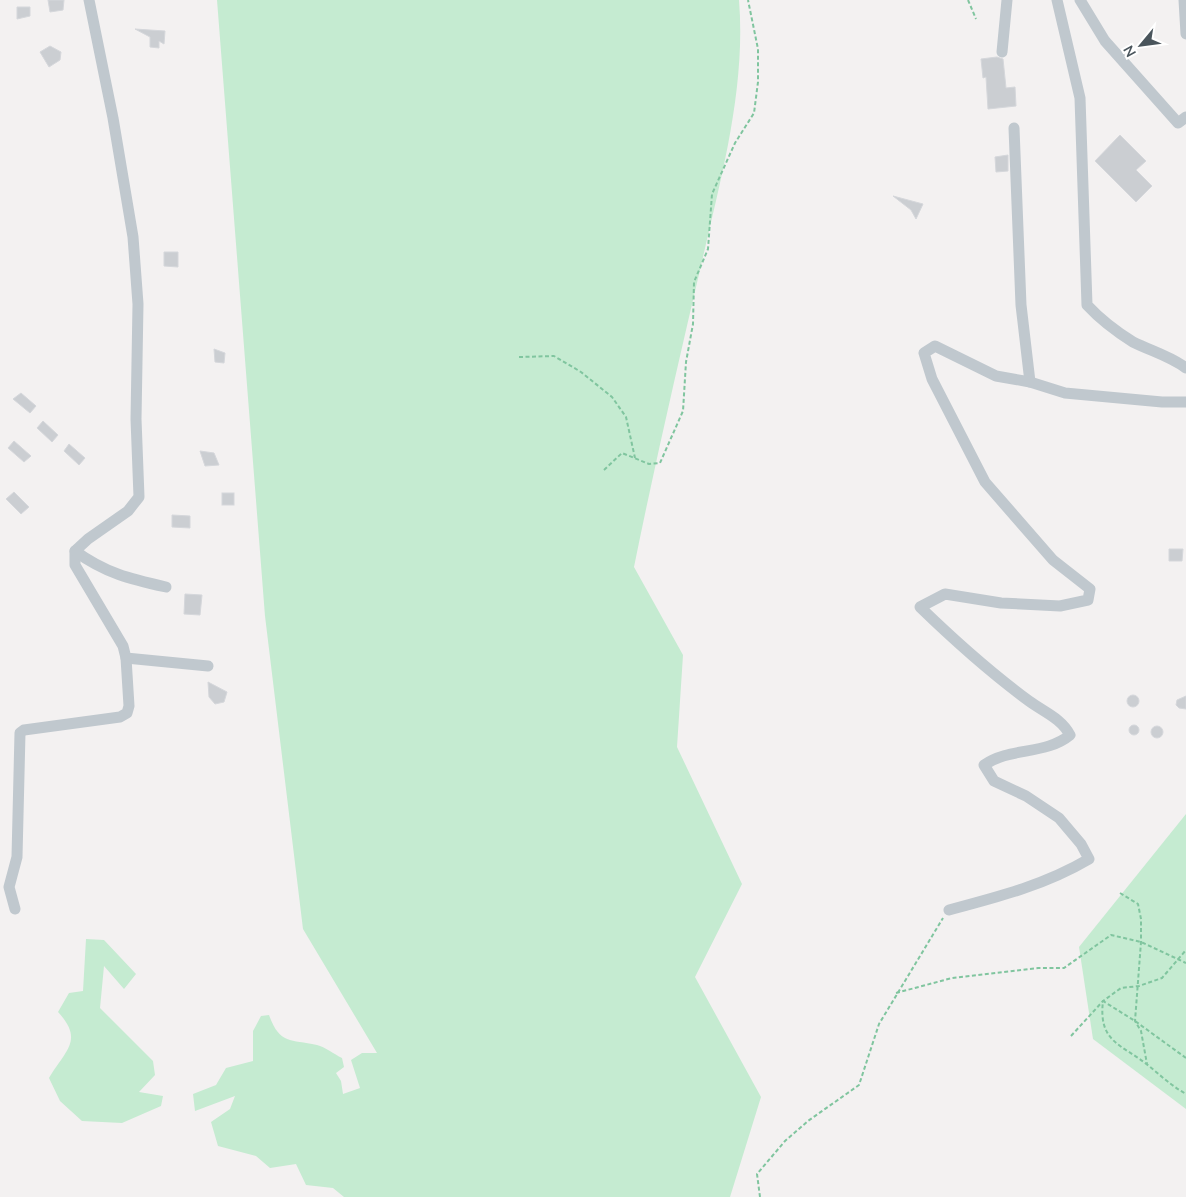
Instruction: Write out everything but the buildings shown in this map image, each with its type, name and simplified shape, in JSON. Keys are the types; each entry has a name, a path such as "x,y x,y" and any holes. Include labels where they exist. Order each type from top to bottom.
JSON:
{"street":[{"path":"15,909 9,887 17,857 20,733 24,730 120,717 126,713 130,706 126,658 123,646 75,565 75,551 88,539 128,511 139,497 139,457 136,419 138,304 133,237 113,118 89,0"},
{"path":"1002,52 1006,0"},
{"path":"1057,0 1070,48 1080,98 1087,305 1098,316 1134,342 1174,359 1186,368"},
{"path":"1080,0 1105,41 1158,103 1178,123 1186,116"},
{"path":"1184,0 1186,34"},
{"path":"1014,128 1021,305 1030,382"},
{"path":"949,910 1013,894 1063,875 1089,859 1082,844 1059,818 1026,796 994,781 984,765 995,757 1059,744 1070,736 1066,727 1030,702 949,635 920,607 945,594 1000,603 1060,606 1088,600 1090,589 1053,560 985,482 932,379 924,353 935,346 996,376 1030,382 1065,393 1162,402 1186,402"},
{"path":"75,551 93,564 119,576 166,587"},
{"path":"126,658 208,666"}],"path":[{"path":"604,470 622,453 649,464 660,463 683,411 686,362 693,324 694,282 708,249 712,194 735,143 754,113 758,82 758,49 748,0"},
{"path":"968,0 976,19"},
{"path":"519,357 554,356 581,372 612,397 626,418 635,458"},
{"path":"1120,893 1138,904 1141,919 1139,986 1135,1021 1141,1031 1147,1064"},
{"path":"760,1197 757,1174 785,1141 808,1121 859,1086 879,1024 949,910"},
{"path":"896,994 952,978 1038,968 1064,968 1111,935 1141,942 1186,964"},
{"path":"1071,1036 1103,1001 1121,988 1139,986 1162,978 1180,960 1186,950"},
{"path":"1103,1001 1135,1021 1186,1058"},
{"path":"1103,1001 1101,1019 1106,1030 1127,1052 1147,1064 1173,1087 1186,1094"}],"green space":[{"path":"217,0 739,0 739,65 731,130 634,567 683,655 677,747 742,884 695,977 761,1097 730,1197 344,1197 333,1188 306,1185 296,1164 270,1168 256,1156 218,1146 211,1122 230,1109 235,1096 195,1111 193,1094 216,1085 226,1068 253,1061 253,1031 261,1016 269,1015 277,1032 287,1039 320,1046 342,1058 344,1067 336,1073 341,1081 343,1094 360,1088 351,1060 362,1053 377,1053 303,929 265,616"},
{"path":"1186,814 1186,1109 1093,1039 1079,947"},
{"path":"86,939 104,940 136,974 124,989 104,966 100,1008 153,1061 155,1075 139,1092 163,1096 161,1106 122,1123 82,1121 60,1101 49,1078 70,1045 70,1030 58,1012 69,993 83,991"}]}
